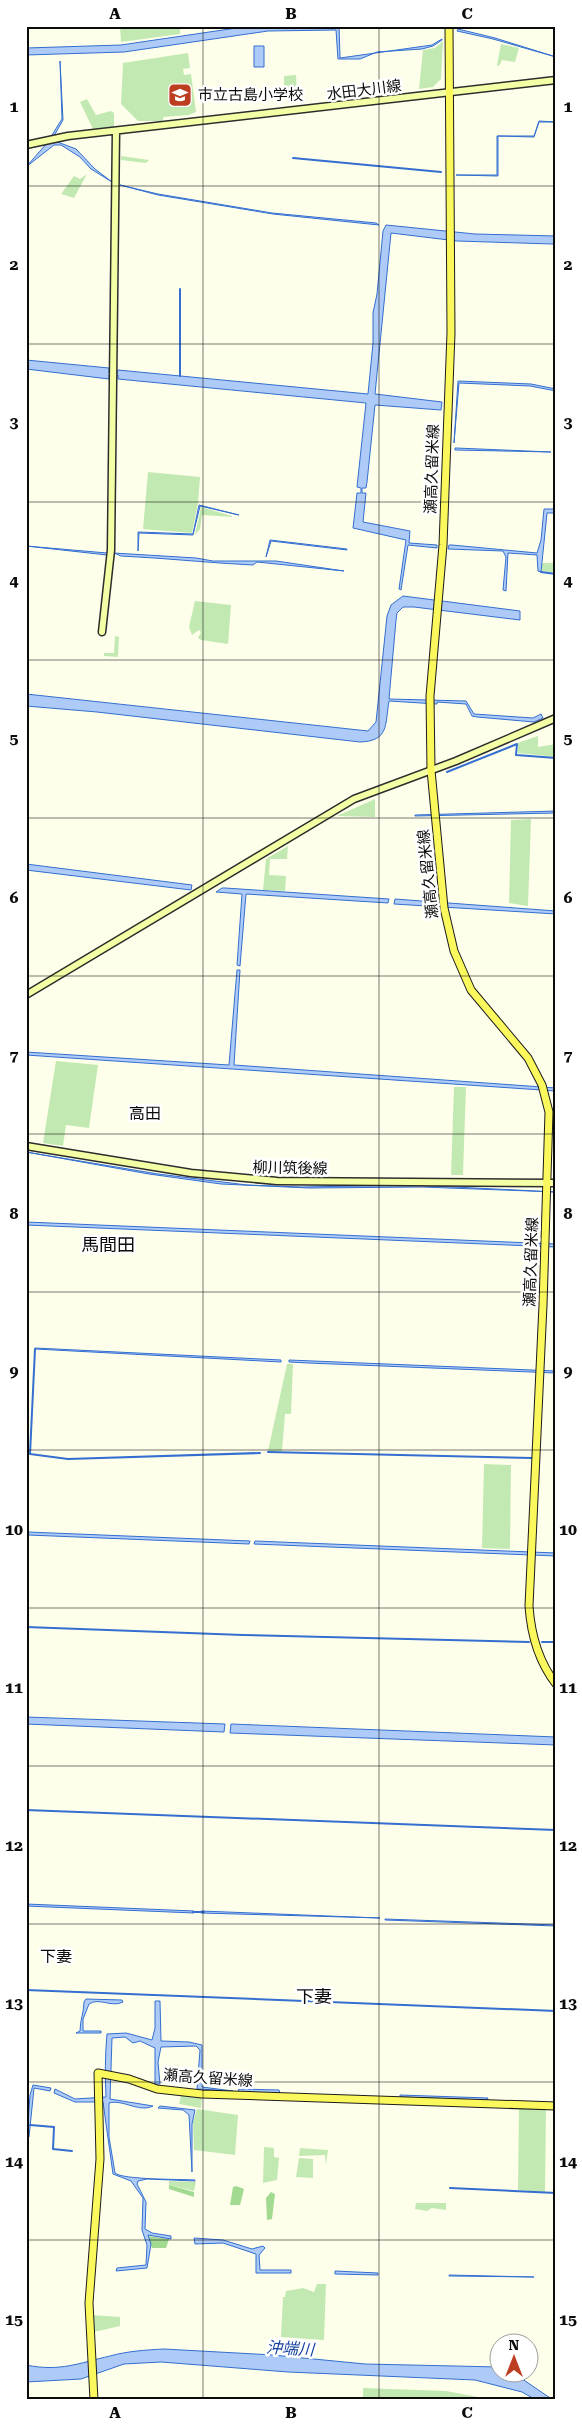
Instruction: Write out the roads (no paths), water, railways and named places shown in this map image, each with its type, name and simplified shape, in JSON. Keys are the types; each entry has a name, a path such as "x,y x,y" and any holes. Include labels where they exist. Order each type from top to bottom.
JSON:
{"main road":[{"name":"瀬高久留米線","path":"449,26 451,333 443,545 430,696 431,770 444,905 454,951 471,990 528,1058 543,1089 550,1126 530,1623 540,1659 556,1684"},
{"name":"瀬高久留米線","path":"94,2400 89,2303 100,2158 98,2073 129,2079 157,2089 202,2094 556,2106"}],"street":[{"name":"水田大川線","path":"26,145 68,136 556,80"},
{"path":"102,632 111,550 116,131"},
{"path":"26,995 336,809 379,789 431,770 556,718"},
{"name":"柳川筑後線","path":"26,1146 191,1174 249,1179 547,1189 556,1183"}],"water":[{"path":"250,26 339,26 340,58 374,53 360,59 338,59 336,30 268,31 124,52 26,55 26,48 121,45"},
{"path":"458,29 495,38 556,57 457,31"},
{"path":"442,39 433,46 422,49 387,51 432,45"},
{"path":"254,46 264,46 264,67 254,67"},
{"path":"60,61 63,120 55,134 55,141 76,149 95,169 112,182 91,169 80,157 61,145 54,145 26,167 48,142 52,141 52,135 62,119"},
{"path":"539,121 556,122 539,122 534,137 498,136 534,136"},
{"path":"498,136 498,176 456,175 497,175"},
{"path":"120,185 158,194 272,213 376,223 379,225 273,214 158,195"},
{"path":"386,225 475,234 556,236 556,244 552,244 457,241 391,233 375,394 442,402 441,410 375,405 367,482 366,488 362,488 362,493 366,493 363,522 410,531 409,543 437,545 437,548 408,545 401,590 399,589 406,540 353,528 357,493 361,493 361,488 357,487 366,403 118,379 118,375 109,375 109,379 26,369 26,360 109,368 109,373 117,374 118,370 368,394 373,343 373,313 377,294 383,231"},
{"path":"458,381 531,384 556,389 556,391 530,386 459,383 454,443"},
{"path":"456,448 551,452 455,450"},
{"path":"199,505 239,515 200,506 193,535 139,533 138,551 138,532 193,534"},
{"path":"544,509 556,509 556,513 547,513 541,572 538,571 537,555 508,553 506,591 503,590 506,557 503,551 448,549 449,545 452,545 537,553 541,540"},
{"path":"270,540 347,550 271,541 266,557"},
{"path":"26,546 107,553 107,555"},
{"path":"114,553 196,558 213,561 276,561 344,571 257,562 253,565 121,556"},
{"path":"403,596 520,611 520,620 403,607 397,613 389,699 466,701 474,714 533,718 541,714 543,718 534,722 477,717 472,716 466,704 389,701 386,724 381,735 376,739 360,742 97,712 26,706 26,694 368,731 376,722 387,616 391,605"},
{"path":"556,811 556,813 415,816 415,815"},
{"path":"26,864 192,885 191,890 26,870"},
{"path":"222,888 389,899 388,903 246,894 240,966 237,965 242,894 216,892"},
{"path":"395,899 556,911 556,914 394,904"},
{"path":"237,970 240,970 234,1065 556,1088 556,1091 26,1055 26,1052 229,1065"},
{"path":"26,1152 158,1174 247,1185 301,1187 413,1185 556,1192 422,1187 309,1188 221,1184 149,1174"},
{"path":"26,1222 556,1244 556,1247 26,1225"},
{"path":"35,1349 281,1360 281,1362"},
{"path":"289,1360 556,1371 556,1373 308,1363 289,1362"},
{"path":"28,1532 250,1541 249,1544 28,1535"},
{"path":"255,1541 556,1553 556,1556 254,1544"},
{"path":"26,1717 225,1724 224,1732 26,1724"},
{"path":"231,1724 556,1737 556,1745 230,1733"},
{"path":"26,1904 194,1911 194,1913 26,1906"},
{"path":"201,1911 380,1918 201,1913"},
{"path":"385,1920 556,1925 556,1926"},
{"path":"86,1999 122,2000 123,2002 114,2004 93,2002 89,2004 83,2019 83,2031 101,2031 101,2033 76,2033 80,2031"},
{"path":"155,2001 160,2001 161,2041 189,2042 202,2045 202,2087 233,2091 197,2089 200,2050 196,2046 161,2047 158,2062 160,2084 155,2084 155,2048 140,2041 133,2043 125,2037 112,2038 110,2099 153,2106 142,2108 114,2102 109,2103 109,2137 115,2173 140,2178 195,2180 147,2179 138,2181 137,2184 146,2202 145,2229 152,2233 171,2236 171,2239 148,2235 151,2244 147,2268 116,2271 117,2268 146,2265 147,2245 142,2230 143,2198 131,2181 113,2174 103,2102 75,2102 54,2093 55,2089 75,2099 106,2097 107,2034 126,2033 152,2040 155,2028"},
{"path":"33,2085 51,2088 50,2091 34,2088 29,2137 27,2137 30,2095"},
{"path":"239,2089 279,2090 280,2093 238,2092"},
{"path":"400,2095 488,2098 487,2100 400,2097"},
{"path":"160,2106 195,2110 192,2124 192,2172 189,2115 183,2110 158,2108"},
{"path":"194,2238 223,2240 252,2249 263,2246 265,2248 259,2255 260,2270 291,2270 291,2273 256,2273 256,2254 223,2243 195,2244"},
{"path":"335,2271 378,2273 378,2275 335,2274"},
{"path":"449,2275 534,2277 449,2276"},
{"name":"沖端川","path":"164,2349 273,2355 365,2364 490,2367 490,2384 475,2380 288,2372 161,2362 124,2364 81,2379 26,2382 26,2365 49,2368 59,2367 144,2350"},
{"name":"沖端川","path":"491,2384 530,2384 553,2400 536,2400 522,2392"}],"waterway":[{"path":"293,158 441,172"},
{"path":"180,289 180,376"},
{"path":"541,572 556,574"},
{"path":"447,772 517,744 516,755 556,758"},
{"path":"309,1175 325,1175"},
{"path":"35,1349 30,1454 68,1459 260,1453"},
{"path":"268,1452 532,1458"},
{"path":"26,1627 243,1635 529,1642"},
{"path":"542,1642 556,1642"},
{"path":"26,1810 556,1830"},
{"path":"193,1912 204,1912"},
{"path":"26,1990 556,2011"},
{"path":"30,2125 54,2127 53,2149 72,2151"},
{"path":"450,2188 556,2193"}],"place":[{"name":"市立古島小学校","path":"180,95"}],"district":[{"name":"高田","path":"145,1113"},
{"name":"馬間田","path":"108,1245"},
{"name":"下妻","path":"56,1956"},
{"name":"下妻","path":"314,1997"}]}
